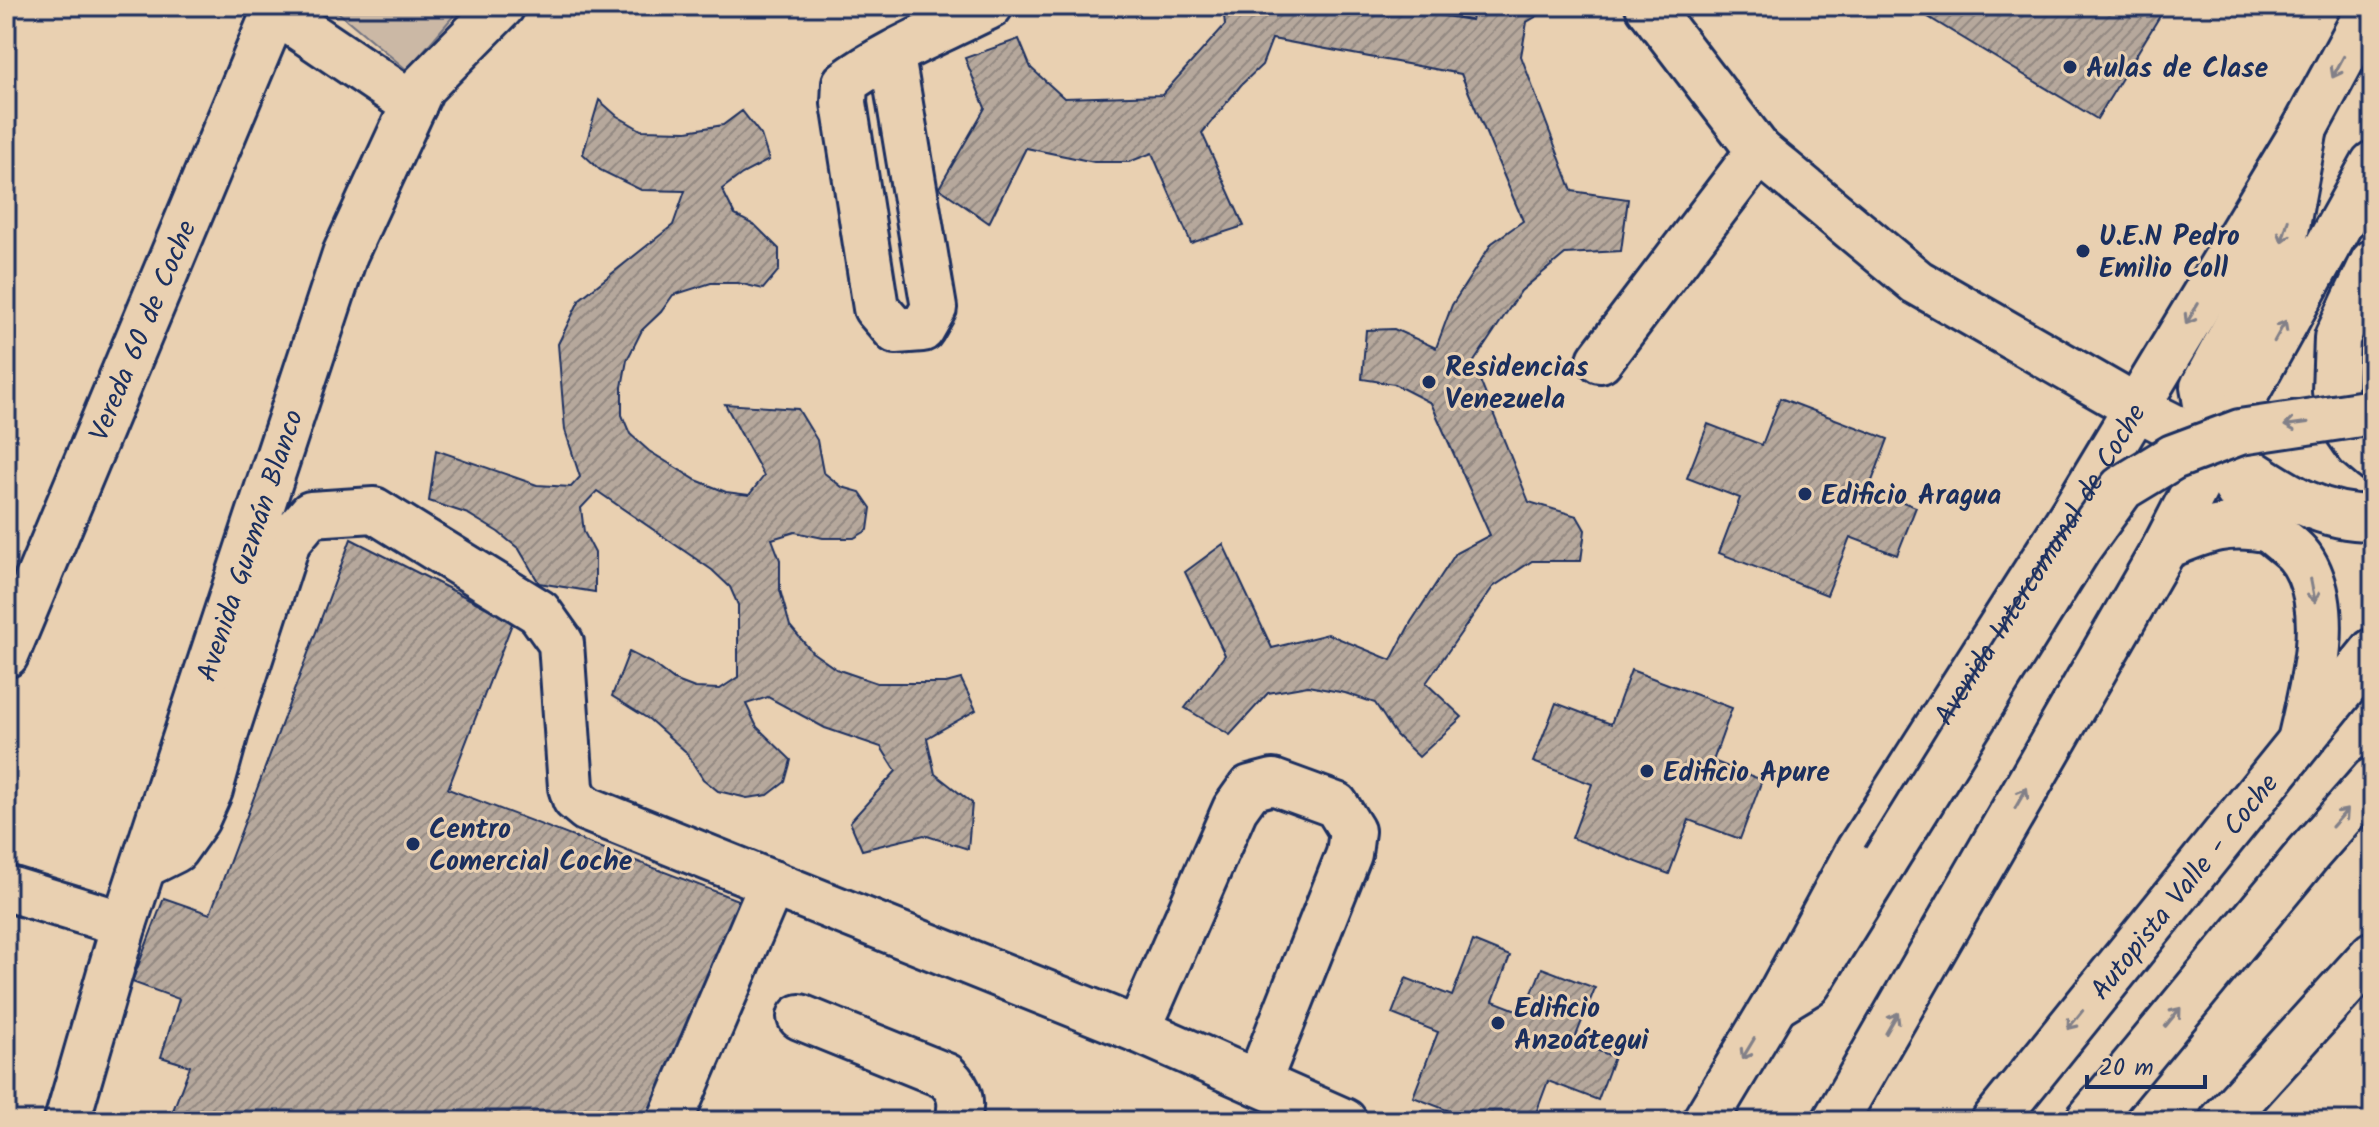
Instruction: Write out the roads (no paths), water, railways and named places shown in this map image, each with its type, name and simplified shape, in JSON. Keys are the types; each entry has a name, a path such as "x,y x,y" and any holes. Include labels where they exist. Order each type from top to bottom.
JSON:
{"main road":[{"name":"Avenida Guzmán Blanco","path":"67,1121 124,924 345,254 422,87 502,6"},
{"path":"892,56 934,308 922,329 896,331 876,308 844,103 845,83 860,72 990,6"},
{"path":"1648,6 1759,151 1917,282 2135,407 2216,448 2287,495 2315,509 2347,518 2373,518"},
{"name":"Avenida Intercomunal de Coche","path":"1705,1121 1775,1004 1858,851 2073,513 2305,128 2371,6"},
{"path":"276,8 414,105"},
{"name":"Vereda 60 de Coche","path":"6,655 276,8"},
{"path":"2300,741 2319,652 2319,617 2310,574 2294,547 2270,530 2244,499 2216,448 2203,387 2285,237 2305,128"},
{"path":"1600,360 1759,151"},
{"path":"1835,1121 2165,547 2216,448 2373,164"},
{"path":"2373,262 2337,338 2335,391 2343,424 2359,447 2373,459"},
{"path":"1775,1004 1808,984 2080,546 2122,488 2173,457 2240,432 2373,412"},
{"path":"145,865 175,850 197,819 210,790 288,541 311,514 374,510 539,612 561,643 571,787 575,799 587,809 1138,1030 1344,1121"},
{"path":"2165,547 2218,528 2242,524 2270,530"},
{"name":"Autopista Valle - Coche","path":"1994,1121 2373,651"},
{"path":"2088,1121 2373,780"},
{"path":"1138,1030 1235,809 1250,788 1273,782 1336,805 1352,831 1349,854 1258,1083"},
{"path":"670,1121 772,883"},
{"path":"6,888 124,924"},
{"path":"2222,1121 2373,954"},
{"path":"800,1017 946,1076 958,1088 962,1106 958,1121"}],"place":[{"name":"Aulas de Clase","path":"2070,67"},
{"name":"U.E.N Pedro Emilio Coll","path":"2083,251"},
{"name":"Residencias Venezuela","path":"1429,382"},
{"name":"Edificio Aragua","path":"1805,494"},
{"name":"Edificio Apure","path":"1647,771"},
{"name":"Centro Comercial Coche","path":"413,844"},
{"name":"Edificio Anzoátegui","path":"1498,1023"}]}
